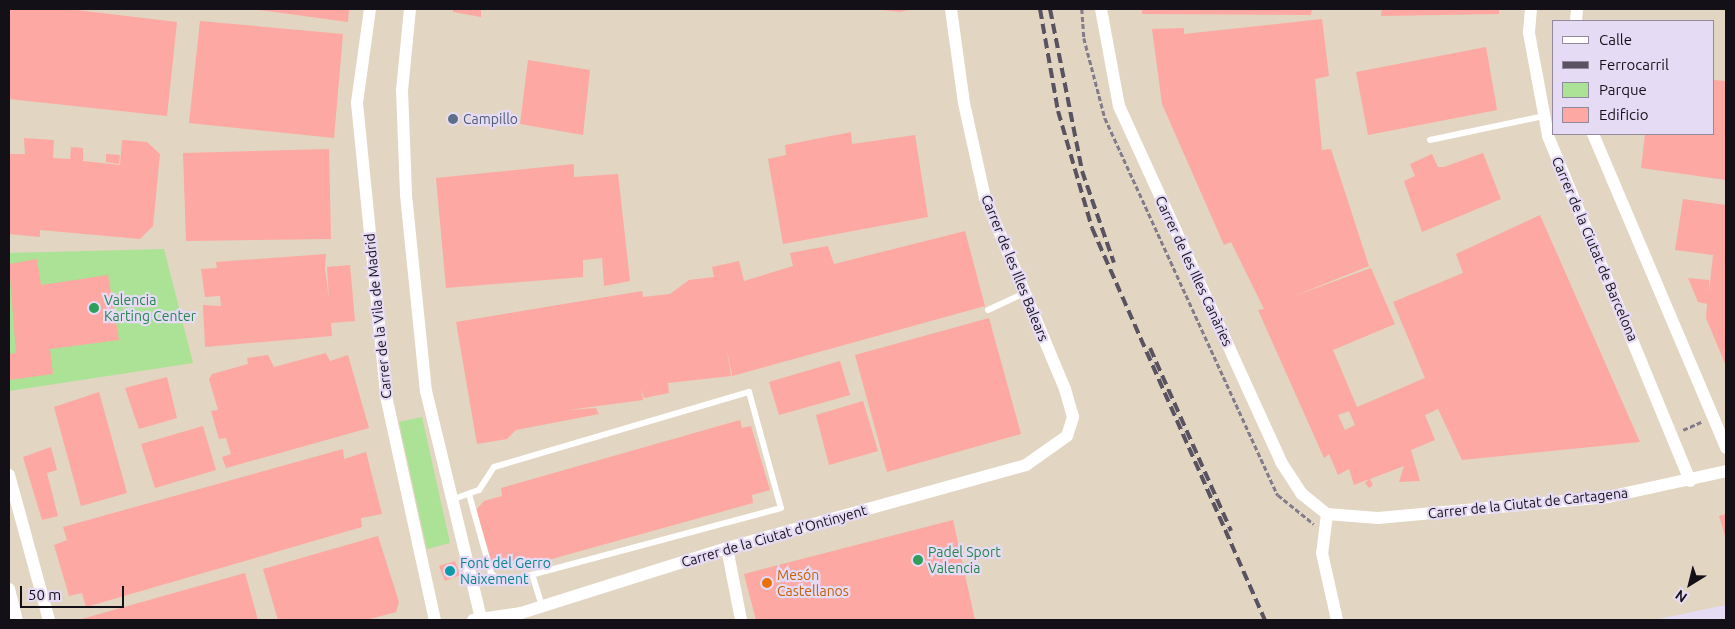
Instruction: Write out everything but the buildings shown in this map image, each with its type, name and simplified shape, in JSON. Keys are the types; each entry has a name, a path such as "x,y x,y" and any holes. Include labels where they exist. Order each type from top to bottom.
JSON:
{"street":[{"name":"Carrer de la Vila de Madrid","path":"370,9 357,103 386,396 435,620"},
{"path":"410,9 402,90 406,195 426,391 477,619"},
{"name":"Carrer de les Illes Balears","path":"951,9 964,102 985,198 1023,294 1065,389 1072,418 1068,436"},
{"name":"Carrer de les Illes Canàries","path":"1101,9 1119,106 1281,462 1302,494 1327,514"},
{"name":"Carrer de la Ciutat de Barcelona","path":"1530,9 1529,33 1544,116 1588,237 1673,434 1690,482"},
{"path":"1593,135 1726,448"},
{"name":"Carrer de la Ciutat d'Ontinyent","path":"477,619 542,607 727,548 1026,465 1068,436"},
{"name":"Carrer de la Ciutat de Cartagena","path":"1327,514 1378,518 1608,497 1690,482 1726,471"},
{"path":"9,475 50,620"},
{"path":"1327,514 1322,553 1337,620"},
{"path":"727,548 741,620"},
{"path":"9,589 17,620"}],"lane":[{"path":"1430,140 1544,116"},
{"path":"988,310 1023,294"},
{"path":"450,500 479,490 494,467 749,392 781,508 513,582 494,579 469,494"},
{"path":"533,577 542,607"}],"path":[{"path":"1673,434 1713,417"}],"shaded area":[{"path":"9,9 1726,9 1726,605 1653,620 9,620"}],"green space":[{"name":"Valencia Karting Center","path":"164,249 193,363 9,391 9,253"},
{"path":"422,417 450,543 427,549 399,422"}],"railway":[{"path":"1040,9 1058,111 1092,228 1265,620"},
{"path":"1050,9 1082,171 1114,263"},
{"path":"1150,348 1231,531"}],"place":[{"name":"Campillo","path":"453,119"},
{"name":"Valencia Karting Center","path":"94,308"},
{"name":"Padel Sport Valencia","path":"918,560"},
{"name":"Font del Gerro Naixement","path":"450,571"},
{"name":"Mesón Castellanos","path":"767,583"}]}
